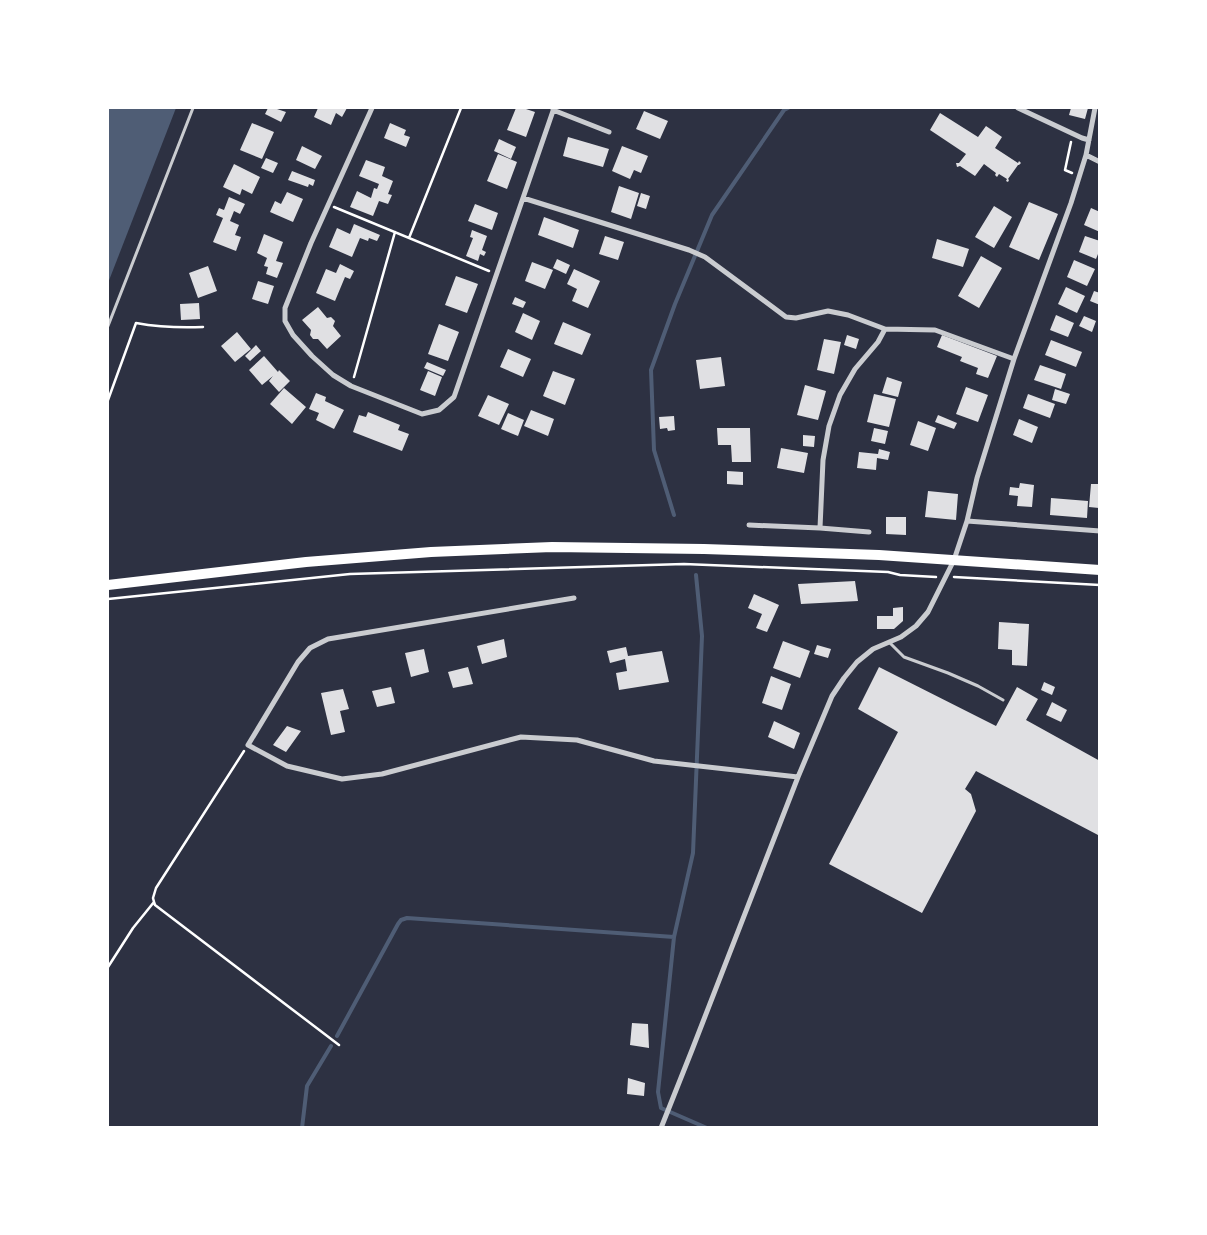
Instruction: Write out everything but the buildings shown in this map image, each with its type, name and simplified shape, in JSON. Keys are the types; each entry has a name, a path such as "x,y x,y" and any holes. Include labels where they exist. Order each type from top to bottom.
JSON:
{"main road":[{"path":"108,585 306,562 431,552 552,547 704,549 879,555 1100,570"}],"street":[{"path":"372,108 311,243 285,308 285,321 293,335 333,375 351,386 422,414 439,410 454,397 553,109 609,132"},
{"path":"1018,108 1089,140"},
{"path":"661,1128 798,777 832,696 857,662 872,649 901,637 916,626 928,612 954,560 1014,359 1071,203 1086,155 1095,108"},
{"path":"1086,155 1100,162"},
{"path":"523,198 689,250 705,257 786,317 796,318 828,311 848,315 885,329 935,330 1014,359"},
{"path":"820,528 823,460 829,426 840,395 847,382 855,369 878,342 885,329"},
{"path":"966,521 1100,531"},
{"path":"749,525 869,532"},
{"path":"574,598 328,639 310,648 298,662 248,745 287,766 342,779 382,774 521,737 577,740 654,761 798,777"}],"lane":[{"path":"108,326 193,108"},
{"path":"889,642 904,657 978,686 1003,700"}],"path":[{"path":"409,238 461,108"},
{"path":"328,205 497,274"},
{"path":"351,386 395,232"},
{"path":"108,400 136,323 176,328 203,327"},
{"path":"108,599 350,574 684,564 888,572 900,575 961,576 1100,585"},
{"path":"248,745 156,888 153,898 154,902 155,905 339,1045"},
{"path":"108,967 133,928 154,902"}],"water":[{"path":"108,108 176,108 108,283"}],"waterway":[{"path":"674,515 654,450 651,370 675,304 712,215 784,110 788,108"},
{"path":"696,575 702,636 693,853 674,937 658,1092 661,1108 707,1128"},
{"path":"337,1036 398,924 401,920 407,918 674,937"},
{"path":"302,1128 307,1086 331,1046"}]}
